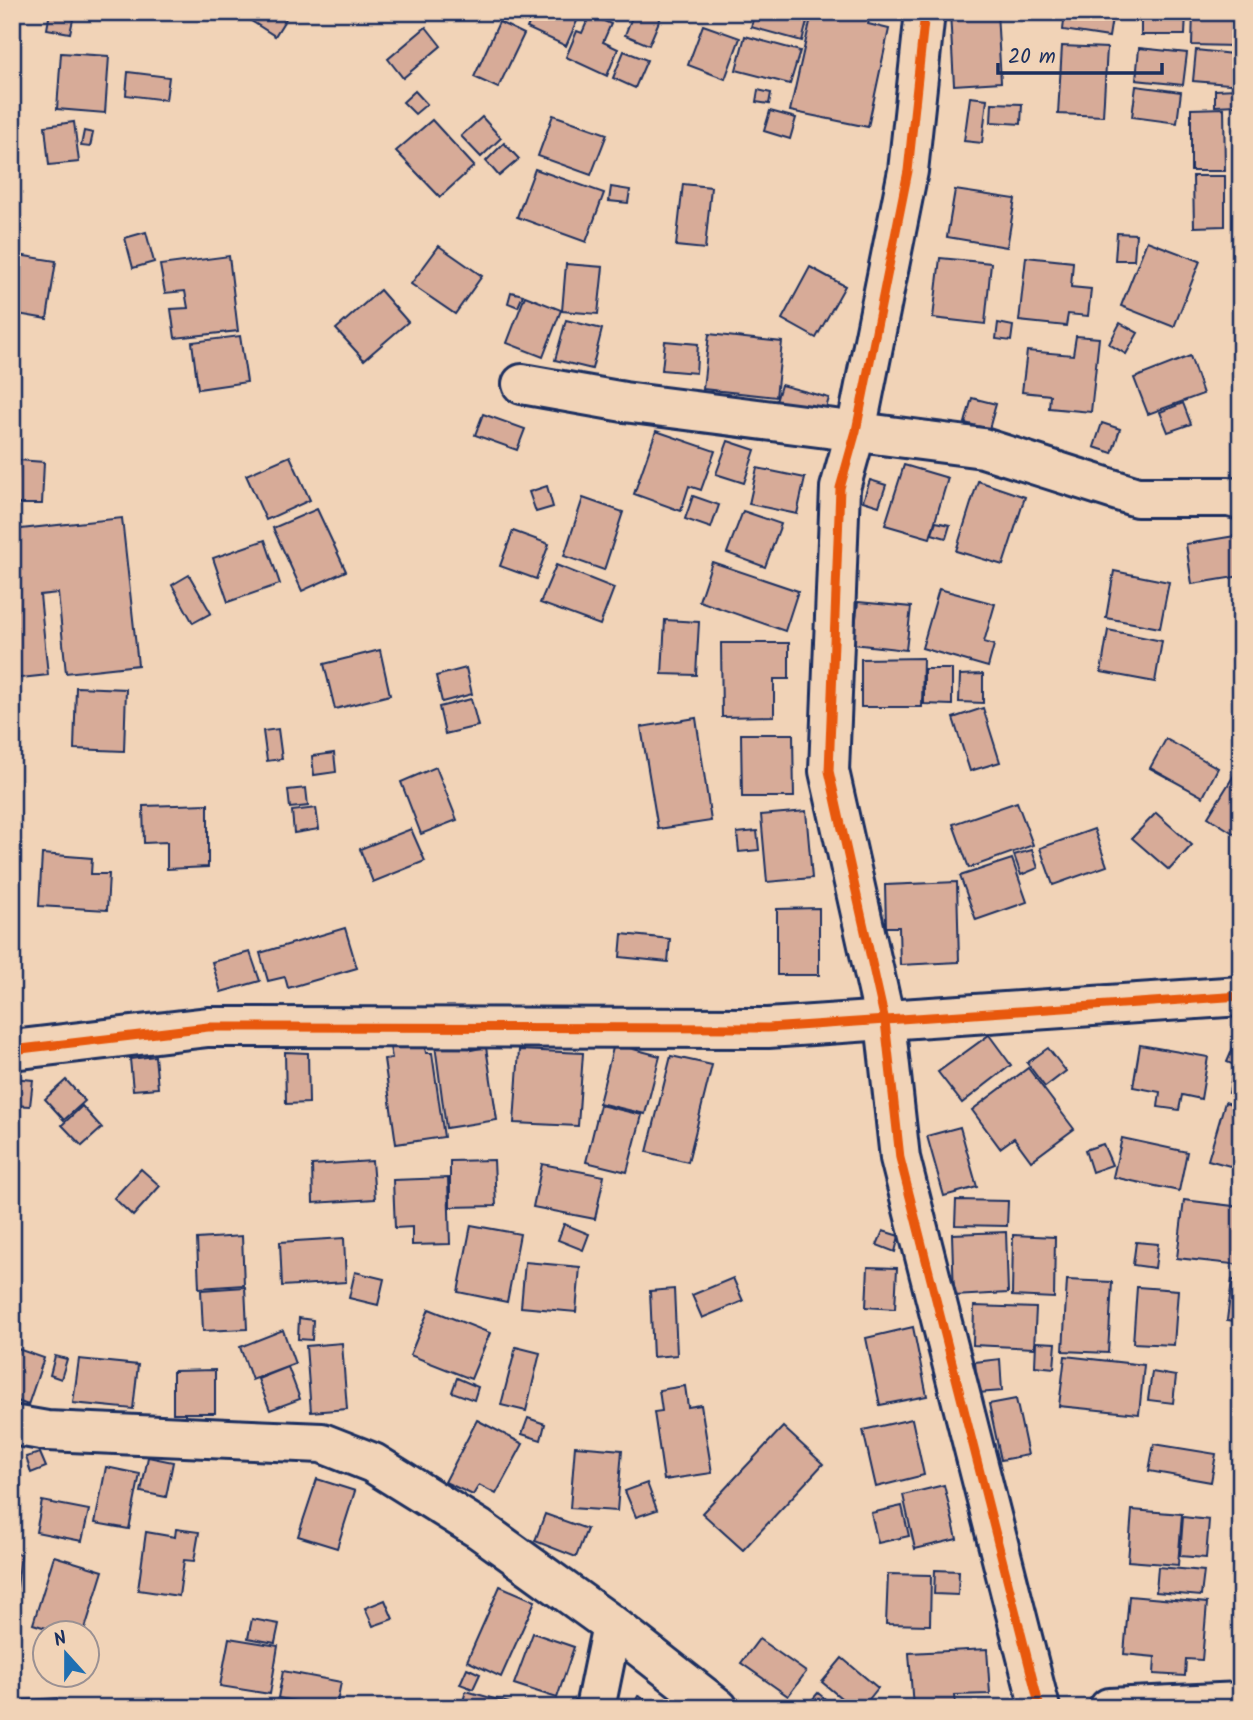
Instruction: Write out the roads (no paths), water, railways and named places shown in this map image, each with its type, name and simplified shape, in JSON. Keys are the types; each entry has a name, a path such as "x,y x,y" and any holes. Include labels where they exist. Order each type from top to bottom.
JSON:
{"street":[{"path":"925,12 908,171 856,431 840,488 829,771 886,1021 900,1158 1040,1708"},
{"path":"522,384 624,402 984,448 1137,496 1229,497 1241,500"},
{"path":"12,1050 208,1027 768,1028 1241,996"},
{"path":"12,1425 47,1431 322,1443 373,1462 467,1522 612,1625 718,1708"},
{"path":"595,1708 612,1625"},
{"path":"1109,1708 1241,1702"}]}
